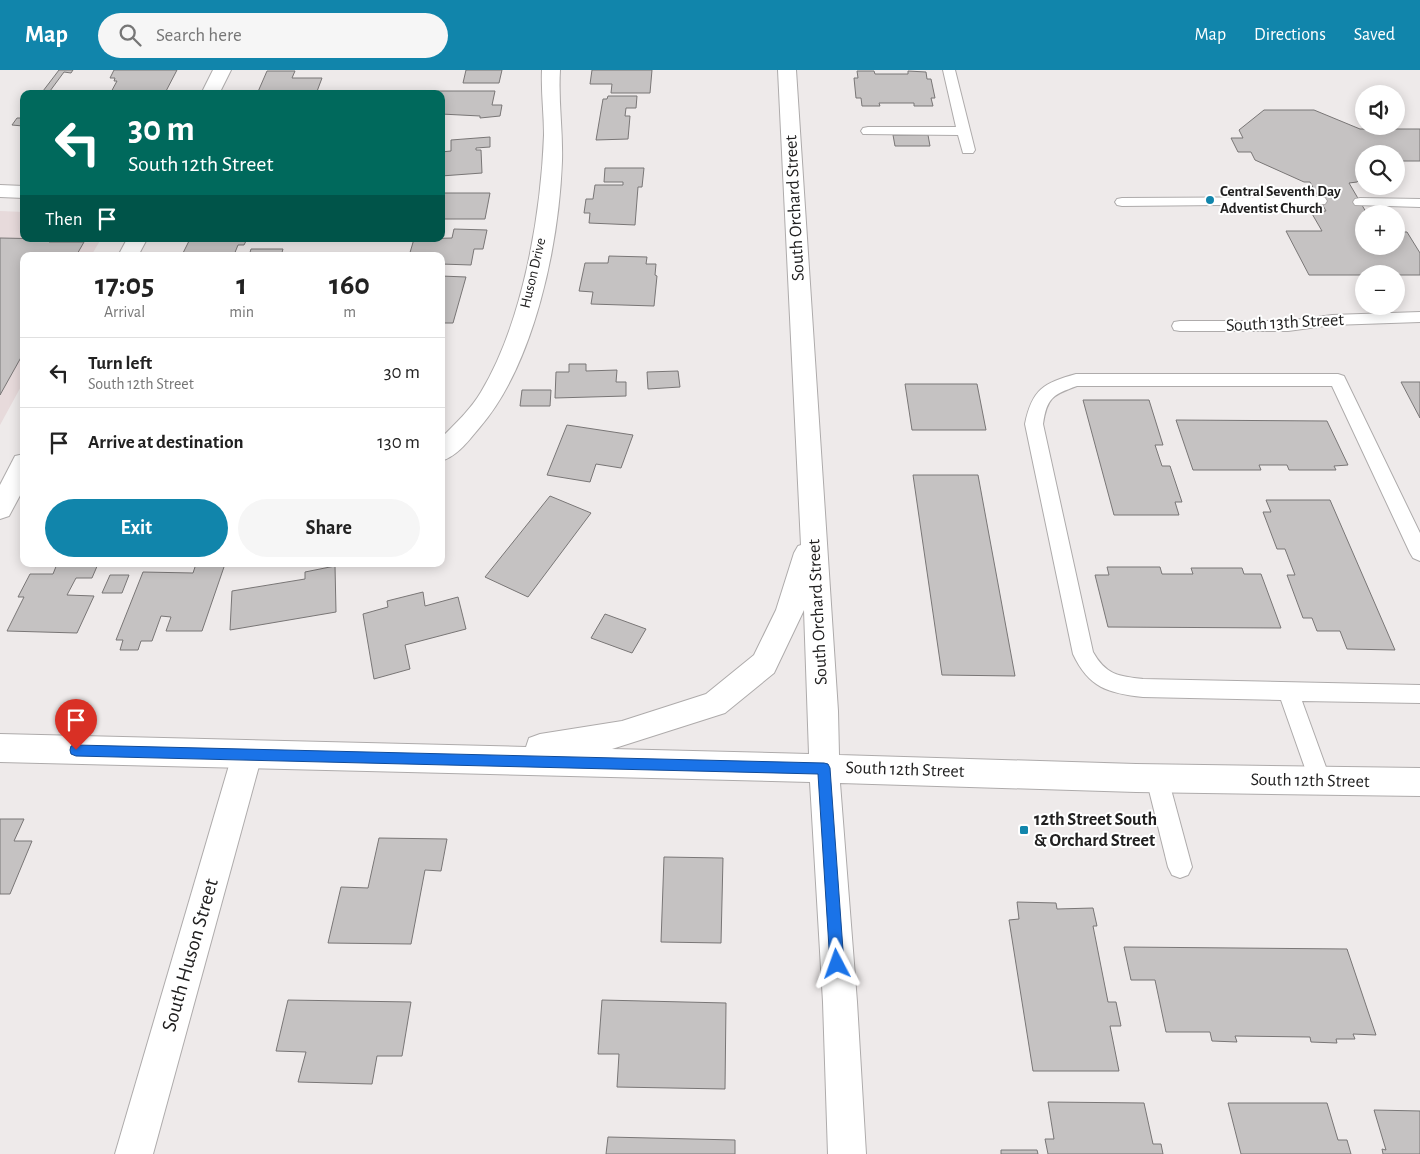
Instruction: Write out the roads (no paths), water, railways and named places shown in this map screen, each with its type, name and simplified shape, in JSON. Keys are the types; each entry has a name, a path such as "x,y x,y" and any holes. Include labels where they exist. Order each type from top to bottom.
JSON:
{"street":[{"path":"212,90 222,70"},
{"name":"Huson Drive","path":"445,449 488,399 502,374 525,312 548,207 554,135 551,70"},
{"name":"South Orchard Street","path":"787,70 823,711 824,768 840,1002 847,1154"},
{"path":"0,191 20,192"},
{"path":"8,508 20,474"},
{"path":"479,759 622,734 715,704 764,664 790,610 813,532"},
{"name":"South 12th Street","path":"0,748 246,756 479,759 1320,782 1420,782"},
{"name":"South Huson Street","path":"134,1154 246,756"}],"lane":[{"path":"949,70 968,150"},
{"path":"868,131 965,131"},
{"path":"1122,202 1320,201"},
{"path":"1360,202 1420,203"},
{"name":"South 13th Street","path":"1180,326 1288,326 1332,320 1420,317"},
{"path":"1420,552 1338,380 1076,380 1048,390 1038,403 1034,424 1083,654 1091,669 1111,684 1142,688 1420,694"},
{"path":"1288,691 1320,782"},
{"path":"1157,778 1180,867"}],"place":[{"name":"Central Seventh Day Adventist Church","path":"1210,200"},
{"name":"12th Street South & Orchard Street","path":"1024,830"}]}
